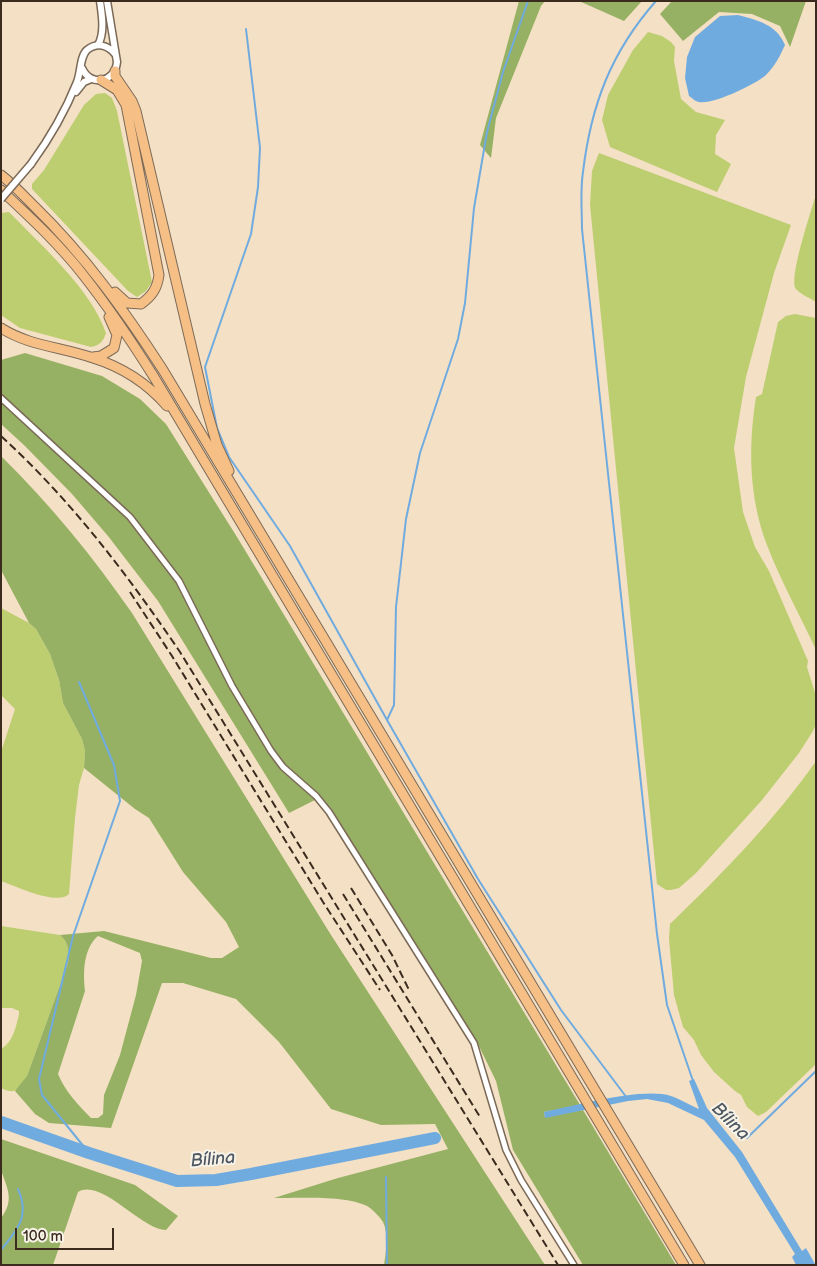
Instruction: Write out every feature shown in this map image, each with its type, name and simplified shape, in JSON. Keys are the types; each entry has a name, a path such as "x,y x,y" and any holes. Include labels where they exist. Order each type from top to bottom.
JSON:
{"highway":[{"path":"115,71 115,76 132,101 136,111 205,404 217,445 251,517"},
{"path":"1,175 60,232 90,266 127,303 141,304 153,294 158,285 158,276 126,105 117,90 101,80"},
{"path":"1,190 83,274 122,327 183,425 684,1265"},
{"path":"90,266 129,318 163,370 700,1265"},
{"path":"83,274 113,323 117,335 114,348 101,356 92,358"},
{"path":"1,328 33,343 92,358 120,368 144,383 162,400 183,425"}],"street":[{"path":"98,45 102,32 100,1"},
{"path":"72,96 84,82 91,79 107,79 115,71 117,62 114,54 107,1"},
{"path":"1,199 31,164 52,135 72,96 80,75 82,61 89,48 98,45 106,46 114,54"},
{"path":"82,67 85,74 91,79"},
{"path":"1,398 130,517 179,581 232,686 258,731 283,767 316,796 329,812 474,1044 506,1150 521,1180 574,1265"}],"green space":[{"path":"519,1 545,1 541,6 496,118 491,158 480,145"},
{"path":"579,1 642,1 624,21"},
{"path":"672,1 806,1 790,47 780,26 752,14 719,12 683,41 660,14"},
{"path":"648,32 662,36 675,47 674,61 681,99 696,112 725,120 716,135 715,154 731,164 717,192 610,147 602,120 608,95 633,50"},
{"path":"105,93 112,98 117,111 152,282 146,291 137,297 128,291 32,189 32,184 44,170 84,105 96,94"},
{"path":"599,153 791,225 774,273 746,377 734,448 743,512 755,547 769,571 808,661 807,667 816,696 816,724 799,753 762,800 696,873 679,888 671,890 666,890 657,884 590,205 592,171"},
{"path":"816,194 816,302 798,291 794,283 798,259"},
{"path":"9,212 64,268 89,300 106,333 99,344 91,347 20,328 1,315 1,213"},
{"path":"795,314 816,318 816,650 772,559 761,527 752,472 751,453 756,397 762,394 778,322 786,316"},
{"path":"25,353 102,376 140,399 166,424 237,537 580,1105 544,1112 545,1117 583,1110 676,1265 583,1265 513,1150 496,1081 476,1040 321,797 289,813 158,601 108,536 72,494 1,424 1,360"},
{"path":"1,456 37,493 70,532 132,613 331,935 545,1265 384,1265 385,1227 380,1218 367,1206 347,1200 274,1198 338,1178 448,1149 435,1124 381,1125 331,1109 279,1042 236,999 183,983 162,983 111,1128 49,1123 35,1114 15,1091 27,1076 68,963 68,948 60,935 104,931 211,958 222,958 239,947 226,922 183,872 149,818 84,768 85,751 82,739 63,703 59,680 50,654 36,629 29,623 1,570","holes":["98,936 140,953 142,961 136,995 120,1055 104,1095 103,1114 98,1118 91,1118 68,1092 58,1074 85,991 84,969 87,954 93,941"]},
{"path":"1,608 29,623 36,629 50,654 59,680 63,703 82,739 85,751 84,768 79,785 75,818 69,894 63,897 55,898 36,894 1,881 1,752 15,709 1,695"},
{"path":"816,761 816,1064 766,1112 758,1116 747,1107 741,1095 714,1072 701,1055 694,1040 683,1027 674,995 669,939 670,924 709,886 765,826"},
{"path":"1,926 60,935 67,944 68,951 68,963 27,1076 17,1090 14,1091 1,1088 1,1049 13,1034 19,1011 12,1008 1,1008"},
{"path":"1,1139 135,1185 178,1216 166,1230 156,1228 98,1192 88,1190 78,1192 53,1265 1,1265 1,1218 9,1200 1,1170"}],"water":[{"path":"738,15 766,24 782,38 785,45 777,61 761,79 734,93 714,100 699,102 689,96 685,78 687,57 695,37 720,16"},
{"path":"694,1079 707,1108 742,1152 802,1251 806,1248 815,1264 796,1265 792,1257 795,1254 735,1157 704,1120 668,1103 647,1099 628,1101 545,1118 544,1112 608,1098 643,1094 671,1096 699,1109 689,1081"}],"waterway":[{"path":"528,1 503,72 487,132 474,208 465,303 458,339 420,453 406,519 396,607 394,705 387,720 478,879 561,1010 627,1098"},
{"path":"656,1 640,20 615,60 598,102 591,124 582,179 582,229 657,934 667,1005 693,1081"},
{"path":"246,29 260,148 258,187 251,234 205,367 217,428 229,457 290,546 387,720"},
{"path":"79,682 114,765 120,801 73,936 39,1079 42,1095 89,1153"},
{"path":"747,1138 816,1071"},
{"name":"Bílina","path":"1,1122 177,1181 216,1180 435,1138"},
{"path":"386,1177 387,1265"},
{"path":"1,1250 17,1229 22,1215 23,1207 18,1189"}],"railway":[{"path":"1,436 27,460 97,539 140,594 180,652 558,1265"},
{"path":"130,592 172,656 323,902 380,990"},
{"path":"351,888 392,955 409,990"},
{"path":"343,894 480,1117"}]}
